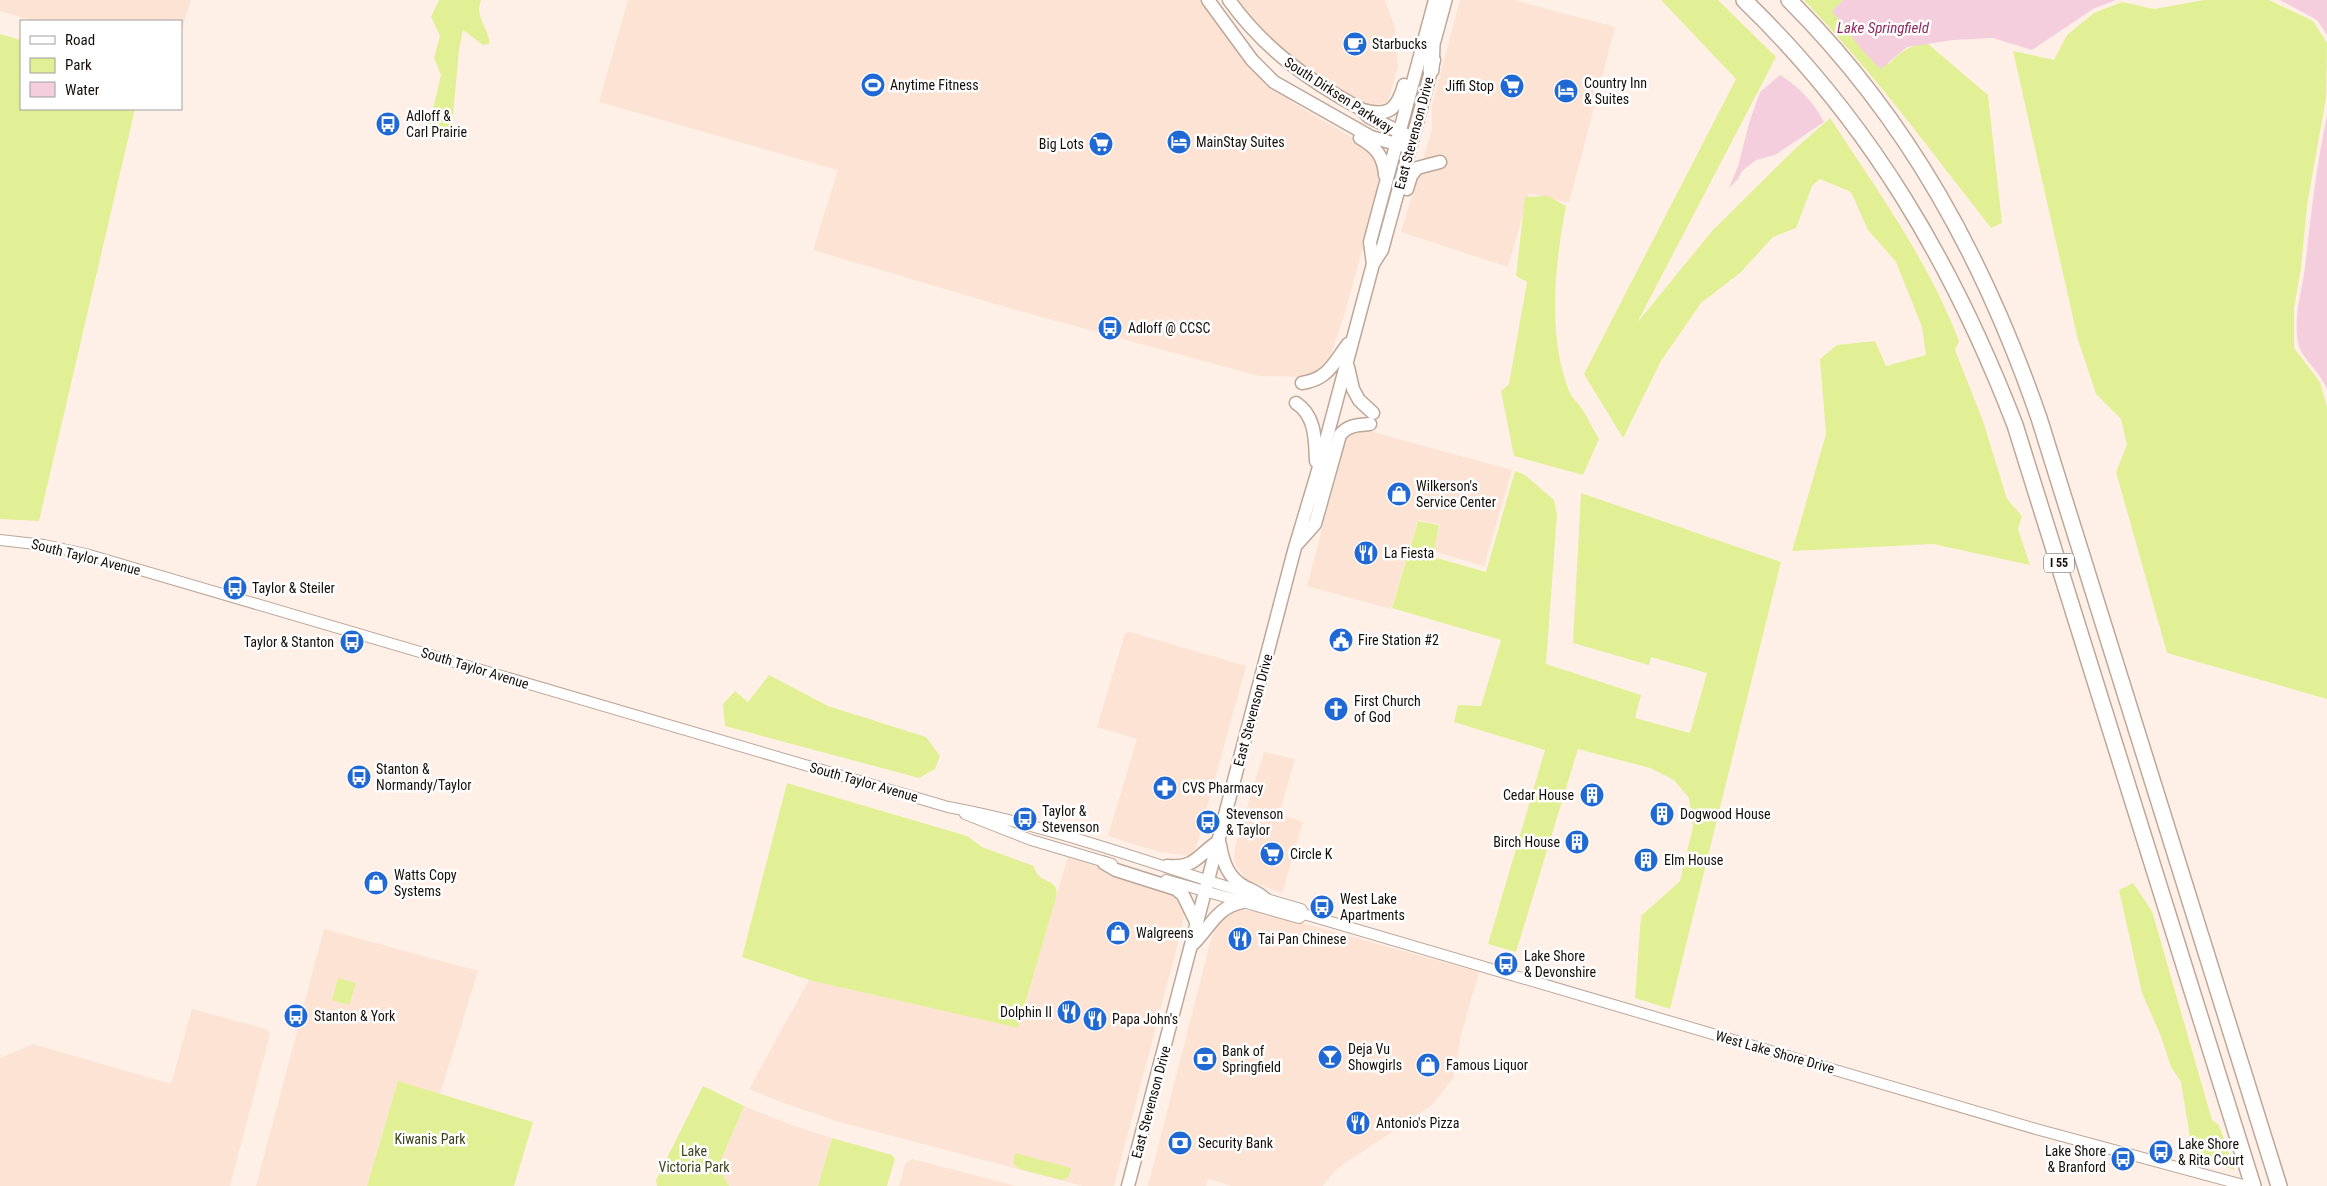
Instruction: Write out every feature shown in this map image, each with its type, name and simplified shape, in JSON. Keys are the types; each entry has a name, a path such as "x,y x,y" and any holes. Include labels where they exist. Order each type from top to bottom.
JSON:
{"highway":[{"path":"1431,70 1432,44 1444,0"},
{"name":"I 55","path":"1744,0 1803,61 1882,163 1934,247 1986,352 2018,434 2248,1186"},
{"name":"I 55","path":"1789,0 1848,64 1888,116 1930,179 1959,228 2006,328 2039,418 2278,1186"}],"main road":[{"name":"South Dirksen Parkway","path":"1208,0 1252,60 1274,82 1371,137 1398,138"},
{"name":"South Dirksen Parkway","path":"1229,0 1275,53 1300,72 1361,109 1368,117 1398,138 1412,144"},
{"name":"East Stevenson Drive","path":"1373,264 1370,242 1435,0"},
{"name":"East Stevenson Drive","path":"1128,1186 1352,338 1373,264 1382,250 1450,0"},
{"path":"1361,109 1383,113 1393,108 1398,102 1418,33 1430,18"},
{"path":"1289,92 1305,106 1377,150 1385,169 1385,183"},
{"path":"1382,250 1392,242 1411,176 1417,168 1440,162"},
{"path":"1302,383 1320,378 1330,369 1352,338"},
{"path":"1296,545 1315,524 1340,435 1354,425 1372,418 1353,389 1346,361"},
{"path":"1296,403 1308,414 1312,423 1315,438 1317,474"},
{"path":"1167,866 1180,868 1192,864 1209,847 1219,841 1223,861 1231,876 1240,884 1257,891 1265,899"},
{"path":"1104,863 1116,870 1176,888 1183,896 1197,924"},
{"path":"1192,945 1206,932 1224,908 1243,902"}],"street":[{"name":"South Taylor Avenue","path":"0,540 44,545 86,554 948,807 999,817 1167,866 1207,886"},
{"name":"South Taylor Avenue","path":"948,807 1010,833 1104,863 1207,886"},
{"name":"West Lake Shore Drive","path":"1207,886 1243,902 1299,918 1304,914"},
{"name":"West Lake Shore Drive","path":"1207,886 1301,909 1304,914 2036,1130 2248,1186"}],"shaded area":[{"path":"0,0 191,0 182,29 182,20 31,20 0,11"},
{"path":"628,0 1202,0 1244,59 1295,104 1372,149 1381,170 1380,184 1374,208 1344,316 1329,360 1323,369 1311,377 1259,376 1009,308 813,250 838,170 599,102"},
{"path":"1238,0 1385,0 1395,27 1398,66 1388,102 1372,106 1322,79 1282,50 1261,30"},
{"path":"1460,0 1514,0 1615,27 1569,203 1529,193 1508,267 1401,232 1432,129 1432,105"},
{"path":"1365,430 1512,470 1484,566 1433,551 1440,524 1418,520 1391,609 1307,586 1346,439 1351,431"},
{"path":"1130,632 1246,666 1196,848 1190,856 1159,852 1108,836 1137,739 1097,727 1125,633"},
{"path":"1264,752 1295,759 1279,814 1303,822 1282,893 1247,880 1237,868 1234,859 1235,847"},
{"path":"1068,857 1172,890 1185,906 1182,928 1114,1186 1083,1186 839,1122 749,1089 809,980 1018,1028"},
{"path":"1237,910 1262,912 1479,972 1461,1035 1454,1077 1432,1105 1335,1170 1323,1186 1232,1186 1208,1179 1206,1186 1148,1186 1210,943 1217,924 1228,913"},
{"path":"324,929 478,971 440,1094 398,1081 367,1186 256,1186"},
{"path":"192,1009 266,1029 270,1034 230,1186 0,1186 0,1058 33,1044 171,1084"},
{"path":"744,1106 791,1125 832,1138 818,1186 729,1186 718,1167"},
{"path":"912,1159 1016,1186 899,1186 905,1164"}],"green space":[{"path":"439,0 481,0 479,7 481,19 489,39 489,44 483,45 463,30 459,50 451,137 428,130 441,75 434,58 440,36 431,17"},
{"path":"1661,0 1718,0 1776,57 1637,323 1712,231 1796,148 1830,118 1917,254 1946,311 1959,341 1955,350 1983,421 2007,499 2022,516 2018,529 2030,565 1933,544 1792,551 1826,434 1820,359 1837,345 1875,341 1886,366 1926,355 1922,327 1896,262 1868,230 1851,192 1820,179 1812,186 1796,228 1773,237 1740,273 1701,303 1661,361 1623,438 1584,374 1736,79"},
{"path":"1804,0 1843,0 1832,11 1852,33 1889,64 1906,50 1927,43 1988,95 2002,223 1991,228 1877,83"},
{"path":"2204,0 2269,0 2313,21 2327,43 2326,98 2307,205 2301,268 2294,308 2294,348 2320,382 2327,407 2327,699 2167,653 2116,472 2127,445 2121,419 2096,394 2078,340 2013,51 2054,60 2067,35 2094,13 2122,2 2154,9"},
{"path":"0,34 20,40 20,110 135,110 39,521 0,519"},
{"path":"1548,196 1566,206 1556,275 1555,299 1555,323 1562,369 1570,393 1584,412 1599,439 1583,475 1514,456 1501,391 1509,384 1527,282 1516,276 1525,197"},
{"path":"1515,471 1525,475 1554,500 1557,514 1546,664 1641,695 1635,718 1690,733 1707,673 1651,657 1649,665 1573,643 1581,493 1781,562 1670,1009 1635,998 1641,916 1680,881 1693,827 1689,798 1674,780 1650,768 1578,749 1516,952 1488,944 1545,750 1454,722 1458,705 1481,706 1501,640 1392,608 1418,521 1439,525 1433,557 1486,572"},
{"path":"769,675 828,706 926,737 940,756 935,769 919,778 725,726 723,704 735,691 748,702"},
{"path":"787,783 967,836 982,847 1034,866 1039,876 1052,883 1057,891 1056,898 1018,1028 809,980 742,957"},
{"path":"2133,883 2152,911 2212,1120 2219,1125 2235,1170 2193,1156 2181,1082 2171,1067 2160,1034 2142,993 2119,890"},
{"path":"338,978 356,983 349,1005 332,1000"},
{"name":"Kiwanis Park","path":"398,1081 533,1122 514,1186 367,1186"},
{"name":"Lake Victoria Park","path":"703,1086 744,1106 718,1167 729,1186 657,1186 656,1180"},
{"path":"832,1138 892,1155 895,1159 887,1186 818,1186"},
{"path":"1015,1153 1071,1168 1070,1174 1066,1179 1062,1180 1019,1169 1013,1163"}],"water":[{"name":"Lake Springfield","path":"1843,0 2116,0 2093,9 2032,50 1993,38 1953,40 1907,47 1881,69 1861,49 1832,11"},
{"path":"2280,0 2327,0 2327,35 2317,20"},
{"path":"1780,75 1805,95 1824,122 1775,155 1756,160 1742,171 1738,179 1729,188 1738,166 1750,120 1760,92"},
{"path":"2327,116 2327,390 2321,378 2301,351 2297,336 2297,326 2298,306 2317,172"}],"place":[{"name":"Starbucks","path":"1355,44"},
{"name":"Anytime Fitness","path":"873,85"},
{"name":"Jiffi Stop","path":"1512,86"},
{"name":"Country Inn & Suites","path":"1566,91"},
{"name":"Adloff & Carl Prairie","path":"388,124"},
{"name":"MainStay Suites","path":"1179,142"},
{"name":"Big Lots","path":"1101,144"},
{"name":"Adloff @ CCSC","path":"1110,328"},
{"name":"Wilkerson's Service Center","path":"1399,494"},
{"name":"La Fiesta","path":"1366,553"},
{"name":"Taylor & Steiler","path":"235,588"},
{"name":"Fire Station #2","path":"1341,640"},
{"name":"Taylor & Stanton","path":"352,642"},
{"name":"First Church of God","path":"1336,709"},
{"name":"Stanton & Normandy/Taylor","path":"359,777"},
{"name":"CVS Pharmacy","path":"1165,788"},
{"name":"Cedar House","path":"1592,795"},
{"name":"Dogwood House","path":"1662,814"},
{"name":"Taylor & Stevenson","path":"1025,819"},
{"name":"Stevenson & Taylor","path":"1208,822"},
{"name":"Birch House","path":"1577,842"},
{"name":"Circle K","path":"1272,854"},
{"name":"Elm House","path":"1646,860"},
{"name":"Watts Copy Systems","path":"376,883"},
{"name":"West Lake Apartments","path":"1322,907"},
{"name":"Walgreens","path":"1118,933"},
{"name":"Tai Pan Chinese","path":"1240,939"},
{"name":"Lake Shore & Devonshire","path":"1506,964"},
{"name":"Dolphin II","path":"1069,1012"},
{"name":"Stanton & York","path":"296,1016"},
{"name":"Papa John's","path":"1095,1019"},
{"name":"Deja Vu Showgirls","path":"1330,1057"},
{"name":"Bank of Springfield","path":"1205,1059"},
{"name":"Famous Liquor","path":"1428,1065"},
{"name":"Antonio's Pizza","path":"1358,1123"},
{"name":"Security Bank","path":"1180,1143"},
{"name":"Lake Shore & Rita Court","path":"2161,1152"},
{"name":"Lake Shore & Branford","path":"2123,1159"}]}
